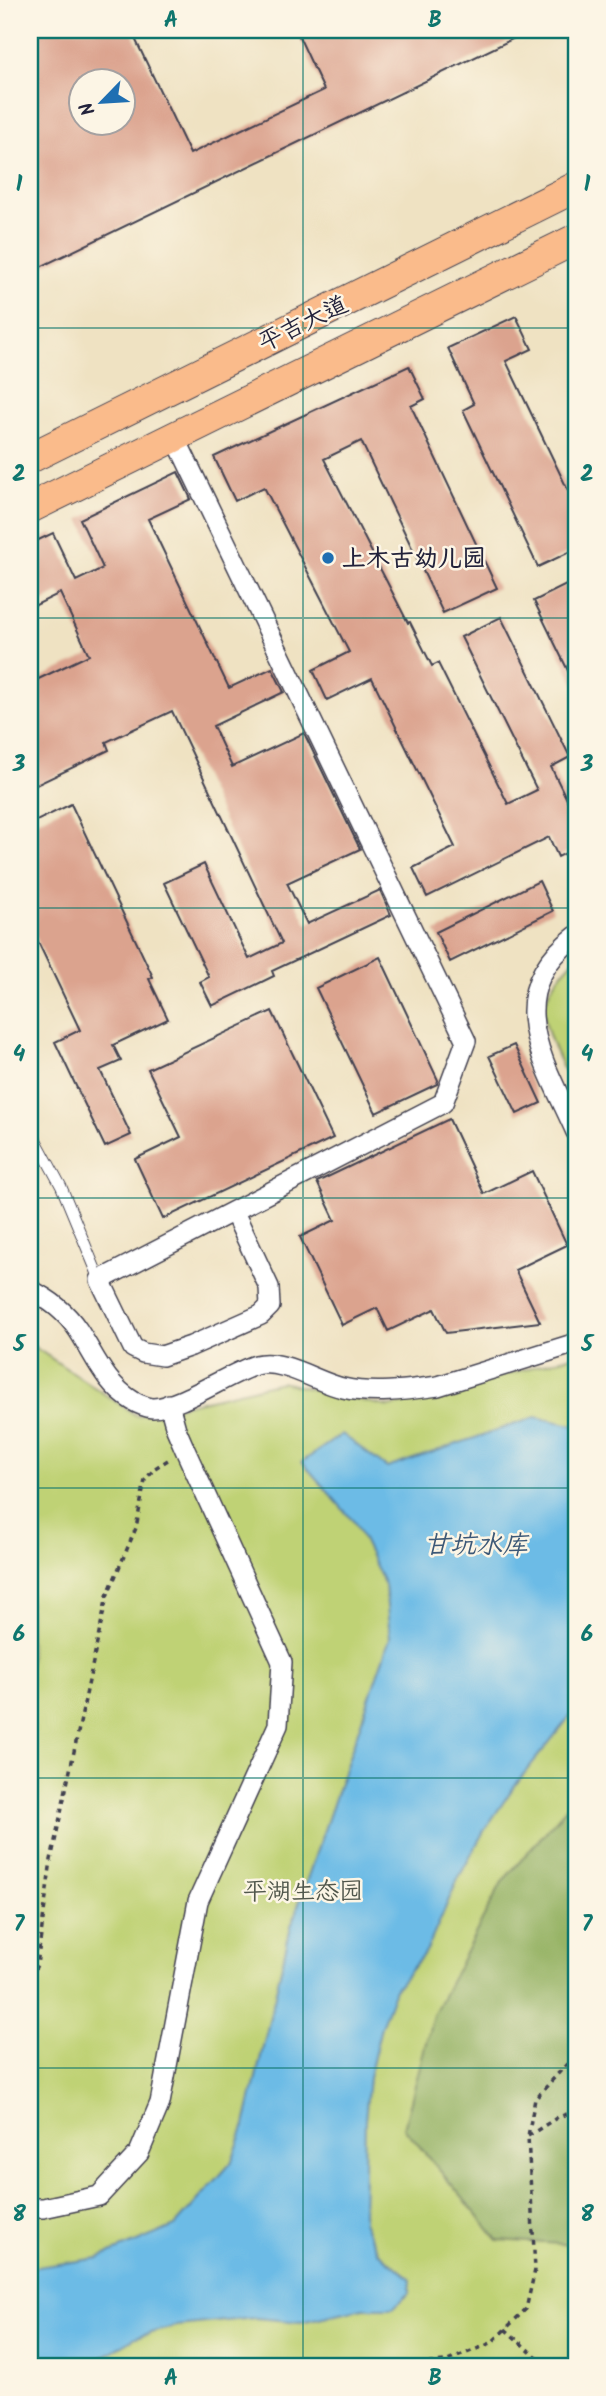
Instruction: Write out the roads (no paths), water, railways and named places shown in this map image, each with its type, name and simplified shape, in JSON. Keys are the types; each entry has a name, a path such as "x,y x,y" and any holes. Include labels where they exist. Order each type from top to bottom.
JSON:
{"main road":[{"name":"平吉大道","path":"30,458 576,187"},
{"name":"平吉大道","path":"30,509 576,239"}],"street":[{"path":"175,437 466,1041 443,1103 100,1280 133,1348 143,1353 162,1356 261,1315 270,1306 269,1287 234,1212"},
{"path":"576,936 550,961 538,981 533,1003 533,1026 539,1048 576,1132"},
{"path":"30,1290 47,1298 64,1312 78,1329 100,1368 118,1389 134,1402 152,1408 169,1404 259,1364 290,1368 342,1388 367,1391 415,1389 439,1386 576,1343"},
{"path":"30,2208 43,2208 99,2196 139,2153 160,2103 198,1901 278,1725 282,1662 186,1452 169,1404"}],"lane":[{"path":"30,1129 61,1186 100,1280"}],"water":[{"name":"甘坑水库","path":"536,1417 576,1426 576,1709 515,1785 484,1831 457,1881 427,1950 395,1989 381,2027 369,2078 365,2121 363,2222 378,2252 411,2279 410,2293 393,2308 363,2308 301,2322 255,2318 177,2326 136,2337 99,2359 30,2363 30,2268 99,2258 175,2226 231,2163 245,2125 291,1926 390,1638 385,1585 355,1523 302,1462 342,1434 387,1468"}],"place":[{"name":"上木古幼儿园","path":"328,558"}],"park label":[{"name":"平湖生态园","path":"303,1891"}]}
